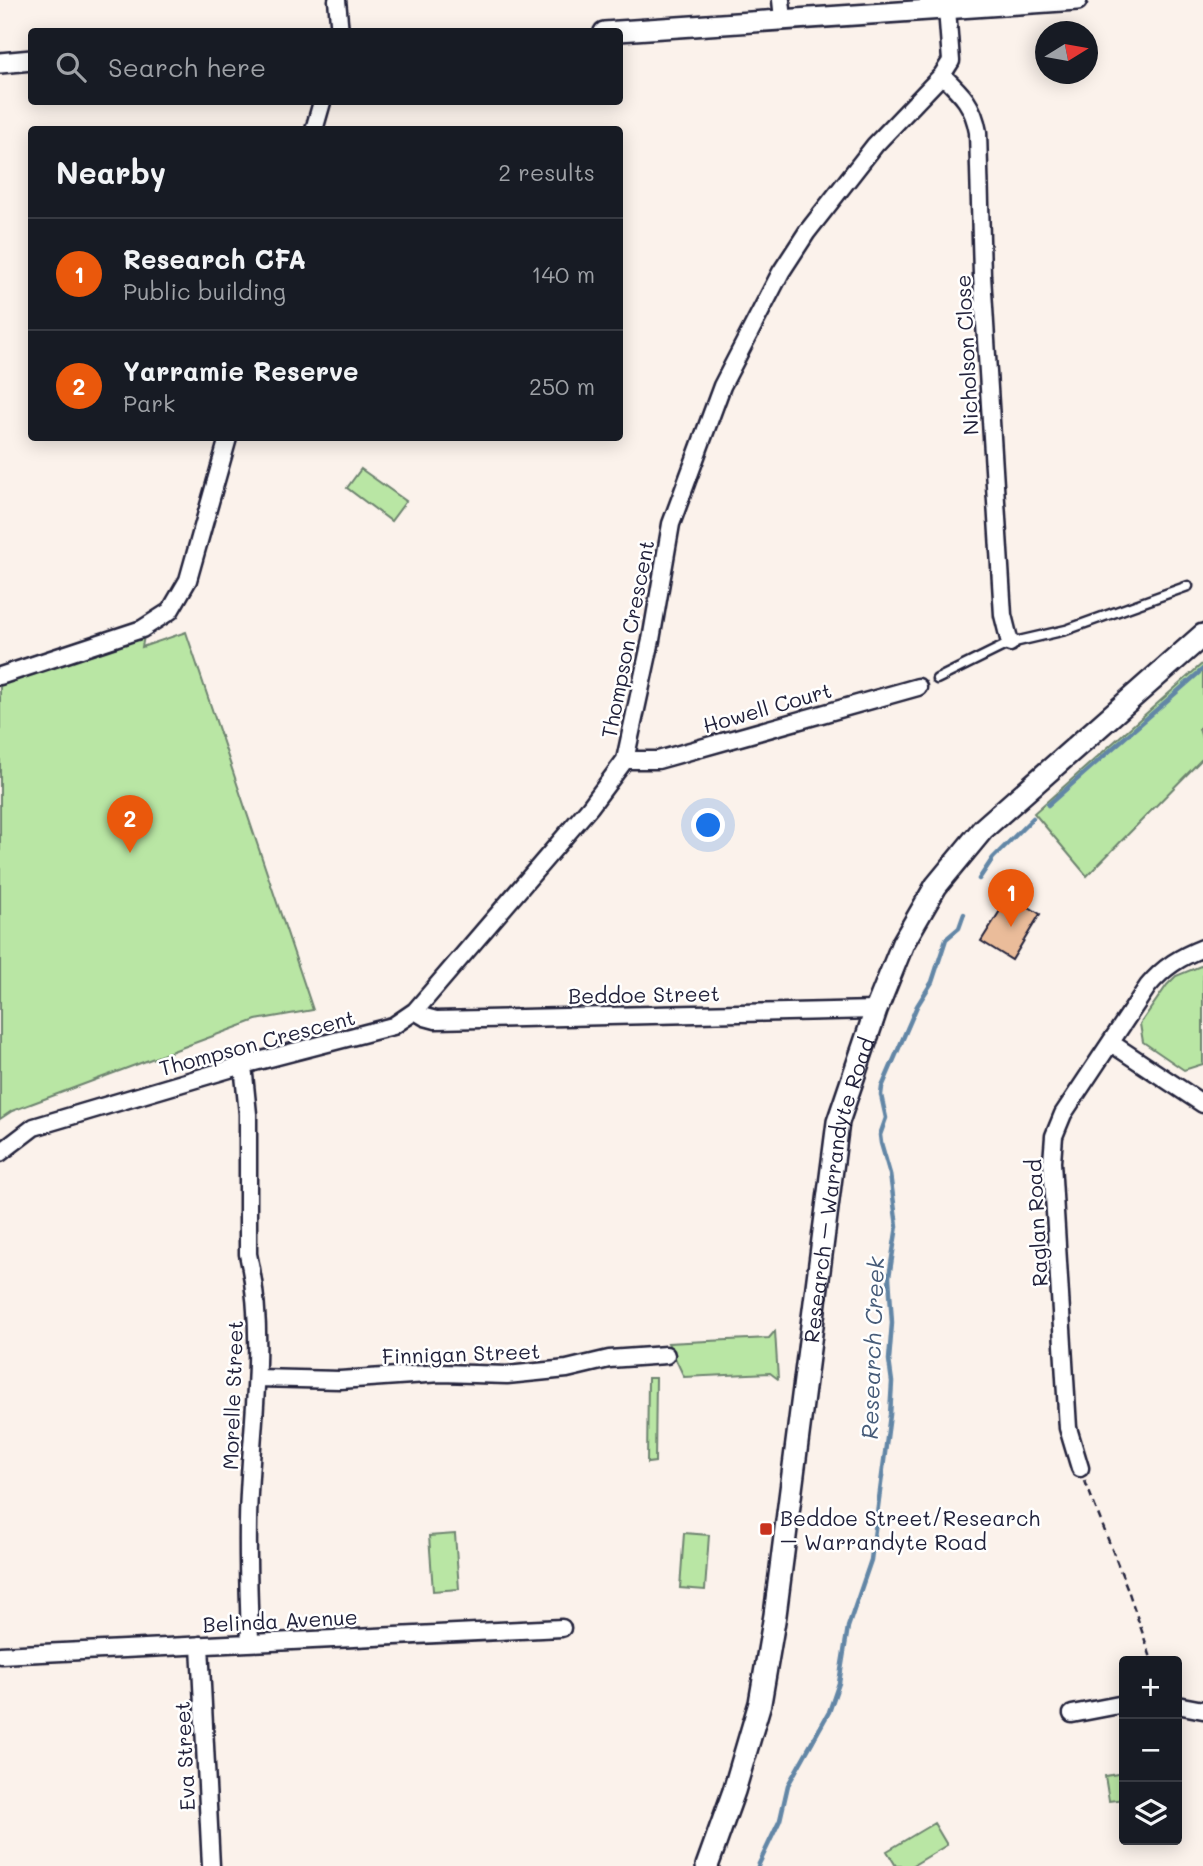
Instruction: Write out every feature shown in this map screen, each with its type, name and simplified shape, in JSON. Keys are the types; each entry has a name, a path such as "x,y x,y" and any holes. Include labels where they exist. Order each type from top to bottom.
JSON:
{"main road":[{"name":"Research – Warrandyte Road","path":"707,1866 734,1791 760,1703 778,1588 838,1122 876,1010 903,943 936,886 983,829 1203,635"}],"street":[{"path":"337,0 340,28"},
{"path":"623,30 782,9 947,9 1077,0"},
{"path":"942,75 951,61 947,9"},
{"path":"0,62 28,60"},
{"name":"Nicholson Close","path":"942,75 966,99 975,115 978,132 982,275 1003,615 1010,643"},
{"name":"Thompson Crescent","path":"0,1153 34,1127 243,1065 393,1026 415,1011 590,807 625,760 651,640 671,524 722,386 781,272 807,232 875,145 942,75"},
{"path":"315,126 321,105"},
{"path":"0,676 142,629 170,611 188,580 227,441"},
{"name":"Howell Court","path":"625,760 658,760 918,687"},
{"name":"Raglan Road","path":"1080,1468 1068,1428 1052,1162 1054,1136 1063,1114 1148,986 1161,971 1181,957 1203,948"},
{"name":"Beddoe Street","path":"415,1011 436,1020 876,1010"},
{"path":"1111,1043 1203,1104"},
{"name":"Morelle Street","path":"243,1065 248,1114 248,1254 253,1274 258,1340 248,1496 250,1643"},
{"name":"Finnigan Street","path":"257,1378 340,1380 441,1373 507,1375 567,1369 609,1359 666,1355"},
{"name":"Belinda Avenue","path":"0,1655 562,1628"},
{"name":"Eva Street","path":"200,1645 211,1866"},
{"path":"1072,1714 1119,1705"},
{"path":"1182,1706 1203,1710"}],"lane":[{"path":"937,679 1010,643 1066,630 1188,586"}],"path":[{"path":"1080,1468 1128,1590 1150,1656"}],"green space":[{"path":"361,469 406,501 391,521 347,488"},
{"path":"186,632 313,1010 256,1020 12,1111 0,1119 0,683 144,636 142,647"},
{"path":"1203,663 1203,724 1199,728 1203,742 1203,758 1087,876 1034,813"},
{"path":"1203,965 1203,1064 1184,1070 1143,1042 1140,1024 1176,976"},
{"path":"775,1331 778,1379 770,1373 684,1377 668,1343 769,1338"},
{"path":"648,1378 656,1378 655,1462 647,1463"},
{"path":"684,1533 709,1535 705,1590 680,1588"},
{"path":"455,1534 459,1589 433,1591 429,1536"},
{"path":"1119,1774 1119,1800 1109,1801 1105,1776"},
{"path":"934,1823 947,1845 912,1866 896,1866 887,1851"}],"building":[{"path":"1010,895 1040,914 1012,960 981,941"}],"waterway":[{"name":"Research Creek","path":"1048,805 1203,669"},
{"name":"Research Creek","path":"979,879 993,858 1033,818"},
{"name":"Research Creek","path":"758,1866 780,1820 788,1785 829,1712 839,1683 848,1627 871,1560 890,1415 892,1382 889,1360 892,1323 889,1277 897,1226 890,1174 880,1135 886,1118 882,1087 917,1006 932,982 946,939 959,928 964,914"}],"place":[{"name":"Yarramie Reserve","path":"130,853"},
{"name":"Research CFA","path":"1011,927"},
{"name":"Beddoe Street/Research – Warrandyte Road","path":"766,1529"}]}
